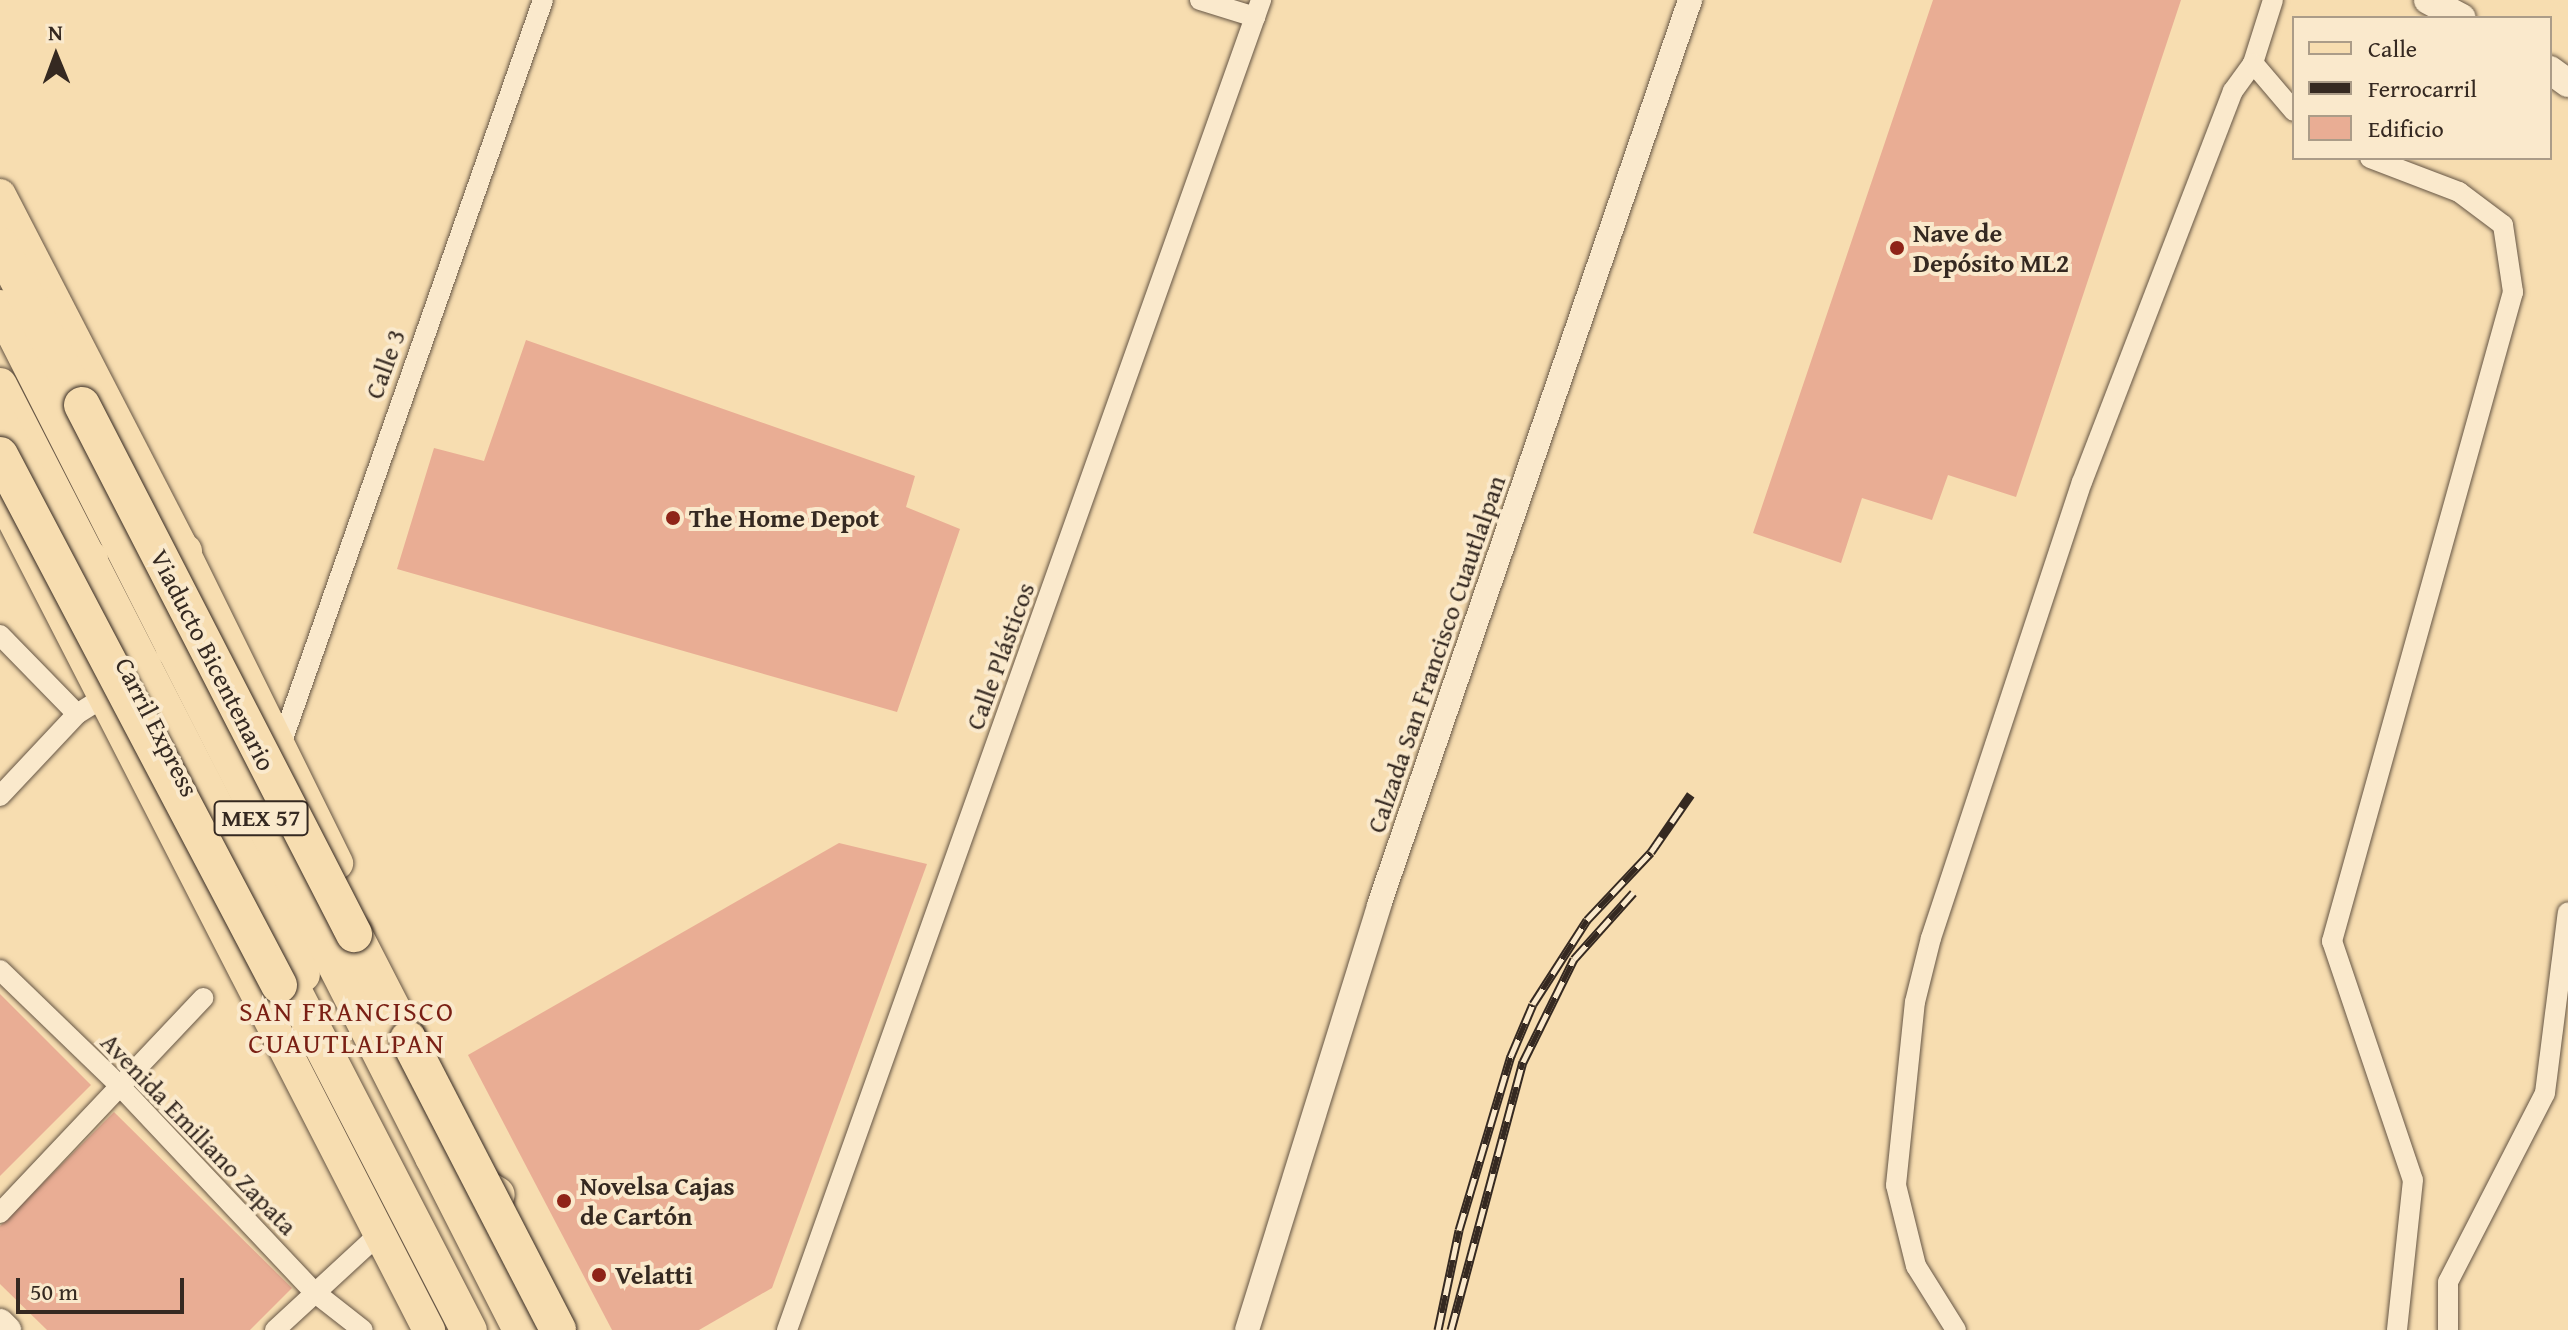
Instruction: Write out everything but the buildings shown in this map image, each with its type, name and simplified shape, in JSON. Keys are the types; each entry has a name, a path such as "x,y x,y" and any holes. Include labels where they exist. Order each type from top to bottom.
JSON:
{"highway":[{"name":"Viaducto Bicentenario","path":"0,245 558,1330"},
{"name":"MEX 57","path":"0,307 520,1330"},
{"name":"MEX 57","path":"0,385 484,1330"},
{"name":"Carril Express","path":"0,423 469,1330"},
{"path":"0,455 459,1330"},
{"path":"0,469 90,559"},
{"path":"174,649 184,552"},
{"path":"433,1157 505,1200"}],"main road":[{"path":"2428,0 2458,16"},
{"path":"0,195 184,552 572,1330"},
{"path":"0,494 90,706 429,1330"},
{"path":"0,1323 7,1330"}],"street":[{"name":"Calle 3","path":"280,747 543,0"},
{"path":"1200,0 1258,9"},
{"name":"Calzada San Francisco Cuautlalpan","path":"1247,1330 1379,905 1690,0"},
{"path":"1956,1330 1916,1266 1896,1185 1915,1002 1931,938 2082,482 2233,91 2253,63 2273,0"},
{"name":"Calle Plásticos","path":"787,1330 1258,9"},
{"path":"2253,63 2292,109"},
{"path":"2375,160 2459,192 2503,225 2513,292 2332,941 2413,1180 2397,1330"},
{"path":"0,635 90,706 0,796"},
{"path":"2448,1330 2448,1282 2545,1093 2568,912"},
{"name":"Avenida Emiliano Zapata","path":"0,970 118,1084 313,1291 363,1330"},
{"path":"0,1213 118,1084 203,998"},
{"path":"275,1330 313,1291 378,1235"}],"railway":[{"path":"1438,1330 1459,1230 1511,1056 1533,1004 1587,920 1651,852 1691,794"},
{"path":"1451,1330 1523,1062 1574,959 1633,893"}],"place":[{"name":"Nave de Depósito ML2","path":"1897,248"},
{"name":"The Home Depot","path":"673,518"},
{"name":"Novelsa Cajas de Cartón","path":"564,1201"},
{"name":"Velatti","path":"599,1275"}],"district":[{"name":"SAN FRANCISCO CUAUTLALPAN","path":"347,1027"}]}
